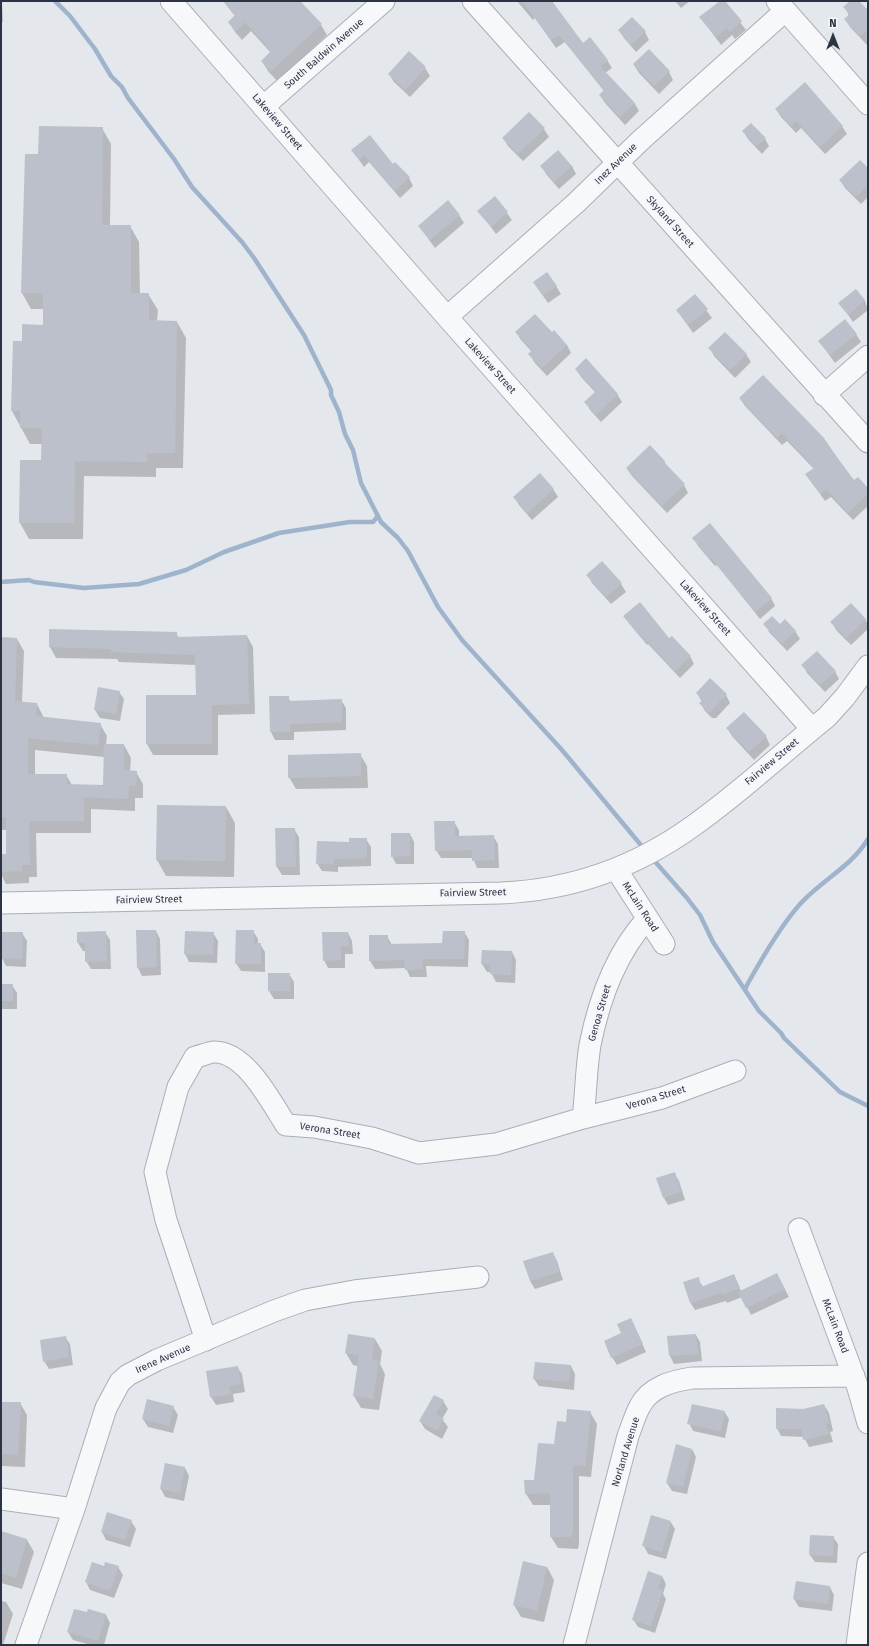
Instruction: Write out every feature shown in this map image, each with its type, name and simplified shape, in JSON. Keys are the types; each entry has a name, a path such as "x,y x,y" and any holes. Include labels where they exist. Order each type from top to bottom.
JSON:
{"street":[{"name":"Lakeview Street","path":"171,1 447,317 812,729"},
{"name":"South Baldwin Avenue","path":"263,107 384,1"},
{"name":"Skyland Street","path":"473,1 824,395 868,442"},
{"name":"Inez Avenue","path":"447,317 576,203 781,6"},
{"path":"781,6 868,104"},
{"path":"824,395 868,356"},
{"name":"Fairview Street","path":"1,903 518,892 561,886 595,877 640,858 677,837 710,813 827,717 845,697 868,666"},
{"name":"McLain Road","path":"616,869 664,944"},
{"name":"Genoa Street","path":"583,1118 590,1046 604,995 621,957 647,919"},
{"name":"Verona Street","path":"206,1340 166,1220 155,1172 178,1087 195,1057 214,1052 234,1057 251,1072 286,1125 314,1127 372,1138 419,1154 496,1144 583,1118 662,1098 735,1071"},
{"name":"McLain Road","path":"799,1229 854,1376 868,1424"},
{"name":"Irene Avenue","path":"26,1645 74,1509 106,1408 120,1382 128,1375 156,1360 274,1310 305,1300 354,1291 478,1277"},
{"name":"Norland Avenue","path":"574,1645 628,1436 641,1404 649,1395 662,1385 677,1380 692,1378 854,1376"},
{"path":"1,1499 74,1509"},
{"path":"857,1645 868,1563"}],"building":[{"path":"224,1 300,1 322,24 271,71 261,61 271,51 245,22 235,31 228,22 235,15"},
{"path":"522,1 552,1 583,43 590,37 608,60 600,66 635,103 620,117 599,95 604,90 559,35 551,40"},
{"path":"720,1 725,1 742,21 730,32 727,28 716,37 699,17"},
{"path":"850,1 859,1 868,10 868,29 860,36 844,19 850,14 843,7"},
{"path":"632,17 646,31 631,45 618,30"},
{"path":"649,49 670,71 654,86 633,64"},
{"path":"409,51 426,67 405,90 388,74"},
{"path":"805,82 843,126 820,147 796,121 791,126 775,109"},
{"path":"529,112 545,128 518,154 502,138"},
{"path":"751,123 766,138 757,146 742,131"},
{"path":"39,126 103,127 102,225 131,225 131,293 149,293 149,320 177,321 175,453 147,453 147,462 75,461 74,523 19,523 20,460 41,460 42,428 20,428 20,411 11,411 13,341 22,341 22,324 43,325 43,293 21,293 25,154 38,154"},
{"path":"370,135 393,164 395,162 410,177 395,191 364,155 359,160 351,150"},
{"path":"558,150 572,166 554,182 540,166"},
{"path":"860,160 868,168 868,185 856,197 839,180"},
{"path":"495,196 508,212 491,227 477,211"},
{"path":"448,200 460,215 430,240 418,226"},
{"path":"547,272 557,286 543,296 533,282"},
{"path":"856,289 865,300 848,315 838,303"},
{"path":"695,294 708,309 688,325 676,310"},
{"path":"535,314 552,332 554,330 567,345 542,368 528,354 532,350 515,332"},
{"path":"845,319 857,334 830,355 818,341"},
{"path":"725,332 747,354 730,370 708,348"},
{"path":"586,358 618,394 596,415 584,402 596,391 575,369"},
{"path":"763,375 825,439 824,440 854,480 858,477 868,488 868,494 848,513 826,489 820,494 805,474 814,468 782,433 777,438 739,398"},
{"path":"650,445 685,484 662,506 626,468"},
{"path":"540,473 554,489 527,513 513,497"},
{"path":"710,523 772,598 755,612 711,558 710,559 692,538"},
{"path":"602,561 622,583 606,597 586,575"},
{"path":"640,602 669,638 672,636 691,656 675,671 643,637 641,638 623,616"},
{"path":"851,603 866,619 846,638 830,622"},
{"path":"772,616 780,624 785,619 796,631 782,644 763,624"},
{"path":"49,629 177,632 177,637 247,635 249,704 212,705 212,744 146,744 146,695 196,695 195,655 111,652 111,649 49,647"},
{"path":"1,637 17,638 15,701 37,703 36,716 101,723 98,745 28,738 28,774 67,774 67,784 103,785 104,744 124,744 124,770 137,771 136,786 129,785 128,799 84,797 84,821 29,821 30,865 22,865 22,871 1,872 1,854 6,854 6,817 1,817"},
{"path":"817,651 836,671 820,685 801,665"},
{"path":"710,678 727,694 709,713 699,703 703,700 696,693"},
{"path":"98,687 120,691 116,714 94,710"},
{"path":"269,696 289,696 289,701 342,699 342,722 290,724 290,732 270,732"},
{"path":"744,712 767,736 749,752 726,728"},
{"path":"361,753 361,776 288,778 288,755"},
{"path":"157,805 226,806 225,861 156,860"},
{"path":"434,821 455,821 455,836 494,835 495,860 472,861 472,850 435,851"},
{"path":"275,828 295,828 296,867 276,867"},
{"path":"391,833 410,833 410,856 391,857"},
{"path":"349,838 367,838 367,858 334,859 334,864 316,864 317,841 349,842"},
{"path":"136,930 156,930 157,967 137,968"},
{"path":"236,930 254,930 254,943 261,943 261,964 235,964"},
{"path":"106,931 107,961 85,962 85,943 77,943 77,932"},
{"path":"185,931 214,932 213,955 184,954"},
{"path":"443,931 465,931 464,959 422,959 423,969 405,970 404,960 369,961 369,935 388,935 388,944 442,943"},
{"path":"2,932 23,932 22,959 1,958"},
{"path":"322,932 348,932 349,946 341,946 341,960 323,961"},
{"path":"482,950 512,951 511,975 490,974 491,965 481,964"},
{"path":"268,973 290,973 290,991 268,991"},
{"path":"1,984 13,984 13,1001 1,1001"},
{"path":"675,1172 681,1192 663,1198 656,1178"},
{"path":"553,1252 559,1272 530,1281 523,1261"},
{"path":"777,1273 785,1289 746,1308 738,1292"},
{"path":"734,1274 740,1288 722,1295 721,1293 690,1303 683,1282 699,1277 701,1287"},
{"path":"631,1318 643,1344 611,1358 604,1341 621,1333 617,1324"},
{"path":"348,1334 375,1338 372,1360 379,1361 373,1399 353,1396 359,1355 345,1353"},
{"path":"696,1334 698,1354 669,1356 667,1336"},
{"path":"66,1336 69,1357 43,1362 40,1340"},
{"path":"535,1362 571,1365 569,1382 533,1379"},
{"path":"238,1366 241,1384 229,1386 231,1394 210,1397 206,1371"},
{"path":"434,1395 444,1400 436,1414 444,1419 437,1431 419,1421"},
{"path":"147,1399 174,1406 169,1426 142,1419"},
{"path":"1,1402 21,1402 18,1455 1,1454"},
{"path":"692,1404 725,1411 721,1431 687,1424"},
{"path":"824,1404 829,1423 826,1424 829,1434 803,1440 801,1429 776,1429 776,1408 803,1409"},
{"path":"567,1409 591,1411 585,1466 573,1465 573,1532 571,1537 550,1537 550,1493 525,1494 524,1480 534,1480 538,1443 554,1444 557,1421 566,1422"},
{"path":"676,1444 692,1449 683,1487 666,1483"},
{"path":"165,1463 185,1467 180,1493 160,1489"},
{"path":"107,1512 132,1520 125,1540 101,1532"},
{"path":"651,1515 671,1521 662,1552 642,1546"},
{"path":"1,1531 27,1539 16,1578 1,1573"},
{"path":"810,1535 834,1536 833,1556 809,1555"},
{"path":"523,1561 547,1567 537,1611 513,1605"},
{"path":"92,1562 104,1566 105,1562 119,1566 110,1591 85,1582"},
{"path":"648,1571 662,1576 658,1589 663,1590 651,1626 632,1620"},
{"path":"796,1581 830,1586 828,1604 793,1599"},
{"path":"74,1609 87,1612 88,1609 106,1614 98,1641 67,1632"}],"waterway":[{"path":"55,1 70,16 95,49 111,76 122,87 128,98 174,159 192,187 242,242 254,258 304,335 331,390 331,395 339,412 345,434 353,450 361,483 381,522 398,538 408,551 438,607 462,640 562,750 645,850"},
{"path":"1,582 29,580 34,582 84,588 139,584 186,570 224,552 279,533 350,522 373,522 378,516"},
{"path":"745,990 772,942 786,921 801,903 845,865 861,849 868,839"},
{"path":"651,857 700,915 713,942 759,1011 784,1038 840,1092 868,1106"}]}
